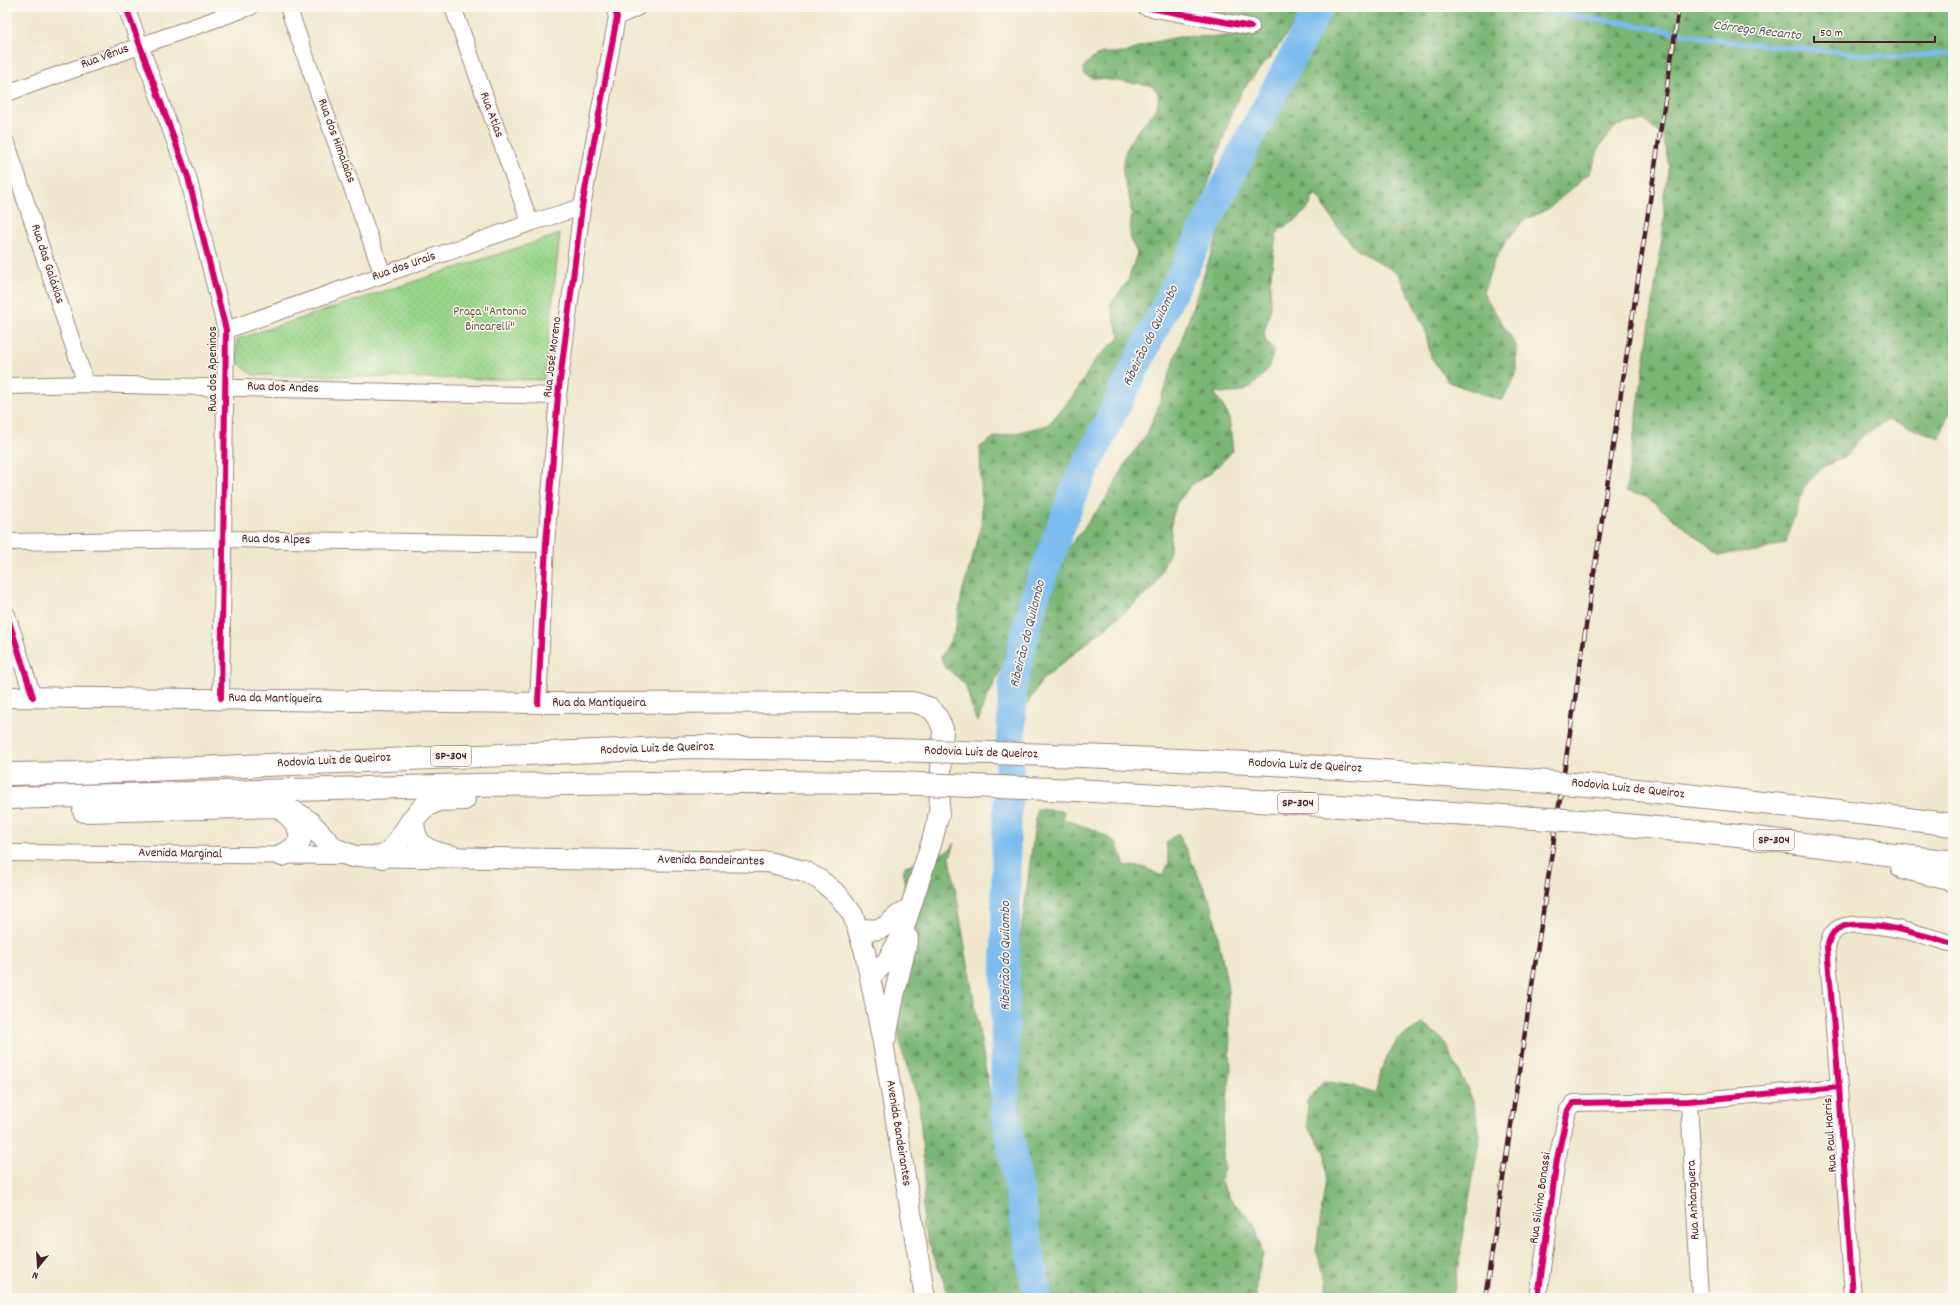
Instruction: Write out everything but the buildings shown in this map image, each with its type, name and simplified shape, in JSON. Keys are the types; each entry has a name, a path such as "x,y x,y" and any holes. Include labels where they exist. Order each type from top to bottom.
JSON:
{"highway":[{"name":"Rodovia Luiz de Queiroz","path":"7,774 85,773 691,747 895,750 1273,764 1522,780 1599,786 1878,815 1953,825"},
{"name":"Rodovia Luiz de Queiroz","path":"7,798 474,785 714,782 894,783 1077,790 1595,822 1828,846 1953,862"},
{"path":"384,857 402,838 413,819 424,807 438,800 607,793 714,782"},
{"path":"7,812 167,810 278,806 296,813 309,822 334,849 352,856"},
{"path":"278,806 294,819 300,829 299,841 293,851 282,855"},
{"path":"1878,815 1931,813 1953,815"},
{"path":"413,819 413,833 417,842 436,854 453,857"},
{"path":"1828,846 1953,880"}],"main road":[{"name":"Rua da Mantiqueira","path":"7,697 221,698 538,703 912,702 927,706 938,716 943,729 939,814 908,910 901,937 894,952 883,966 868,970"},
{"name":"Avenida Bandeirantes","path":"352,856 768,862 804,871 820,880 842,900 853,915 868,970 884,1048 925,1298"},
{"path":"857,928 874,931 883,929 900,913 908,910 911,923 894,996 884,1048"}],"street":[{"name":"Rua dos Apeninos","path":"126,7 188,177 226,330 224,387 221,698"},
{"name":"Rua Vênus","path":"7,93 250,7"},
{"name":"Rua dos Himalaias","path":"288,7 383,275"},
{"name":"Rua Atlas","path":"452,7 530,223"},
{"name":"Rua José Moreno","path":"538,703 546,544 558,396 582,207 615,12 638,7"},
{"path":"1145,7 1170,9 1251,26"},
{"name":"Rua das Galáxias","path":"7,144 86,384"},
{"name":"Rua dos Urais","path":"226,330 530,223 582,207"},
{"name":"Rua dos Andes","path":"7,386 86,384 558,396"},
{"name":"Rua dos Alpes","path":"7,542 222,539 546,544"},
{"path":"7,615 33,697"},
{"name":"Avenida Marginal","path":"7,853 352,856"},
{"name":"Rua Paul Harris","path":"1853,1298 1839,1087 1827,947 1835,931 1842,926 1853,925 1887,926 1925,935 1953,944"},
{"path":"1689,1101 1839,1087"},
{"name":"Rua Silvino Bonassi","path":"1538,1298 1557,1159 1568,1110 1574,1103 1689,1101"},
{"name":"Rua Anhanguera","path":"1689,1101 1700,1298"}],"green space":[{"path":"1218,7 1306,7 1275,51 1243,89 1232,112 1199,211 1193,236 1140,388 984,704 978,722 976,720 965,684 943,665 941,657 955,632 963,589 982,525 980,447 993,438 1048,425 1076,392 1095,360 1120,337 1110,305 1128,281 1137,253 1130,235 1131,212 1124,176 1123,162 1129,143 1156,107 1158,99 1157,92 1151,85 1092,78 1084,74 1083,68 1090,60 1102,53 1125,53 1150,43 1183,36 1219,37 1243,33 1214,20 1212,10"},
{"path":"1324,7 1953,7 1953,412 1948,414 1940,438 1888,420 1862,436 1846,456 1821,468 1804,487 1786,542 1757,552 1731,553 1720,556 1646,497 1626,491 1664,224 1664,193 1669,165 1663,137 1644,120 1616,126 1600,146 1590,173 1548,209 1523,221 1507,240 1494,261 1483,293 1516,345 1516,375 1502,401 1448,382 1431,357 1425,329 1399,274 1357,250 1339,229 1315,194 1309,207 1299,218 1279,230 1276,237 1270,283 1271,307 1264,333 1266,341 1274,349 1270,364 1260,378 1247,389 1240,392 1230,393 1214,392 1229,416 1233,451 1211,473 1191,485 1177,503 1172,518 1170,551 1154,588 1042,680 1021,714 1014,718 1015,693 1020,663 1045,588 1056,564 1105,500 1131,455 1146,436 1157,410 1218,234 1227,183 1236,157"},
{"name":"Praça \"Antonio Bincarelli\"","path":"560,234 544,380 253,375 237,362 237,339"},
{"path":"1037,809 1064,811 1063,819 1095,830 1116,842 1125,866 1143,867 1163,876 1169,862 1166,843 1178,833 1212,905 1228,988 1231,1071 1222,1136 1224,1169 1220,1181 1229,1198 1254,1223 1263,1254 1256,1282 1256,1298 1053,1297 1044,1264 1033,1235 1019,1174 997,1060 997,1030 1004,997 1018,956"},
{"path":"955,843 950,857 1024,1298 950,1298 922,1225 925,1180 919,1102 902,1051 894,1009 910,917 903,874 905,866 950,850"},
{"path":"1423,1023 1443,1040 1473,1100 1480,1135 1453,1298 1327,1298 1327,1280 1316,1251 1326,1178 1325,1152 1308,1127 1307,1101 1324,1081 1353,1086 1375,1094 1385,1061 1398,1039"}],"waterway":[{"name":"Ribeirão do Quilombo","path":"1038,1298 1005,1110 1006,846 1013,685 1033,602 1074,491 1241,154 1319,7"},
{"name":"Córrego Recanto","path":"1512,7 1624,23 1730,42 1893,57 1953,53"}],"railway":[{"path":"1485,1298 1679,7"}],"cycle path":[{"path":"126,7 188,177 226,330 221,698"},
{"path":"538,703 546,544 558,396 582,207 617,17 614,7"},
{"path":"1145,7 1251,27"},
{"path":"7,615 33,697"},
{"path":"1853,1298 1839,1087 1827,947 1835,931 1844,926 1858,924 1892,928 1928,936 1953,944"},
{"path":"1538,1298 1557,1159 1568,1110 1574,1103 1689,1101 1839,1087"}]}
